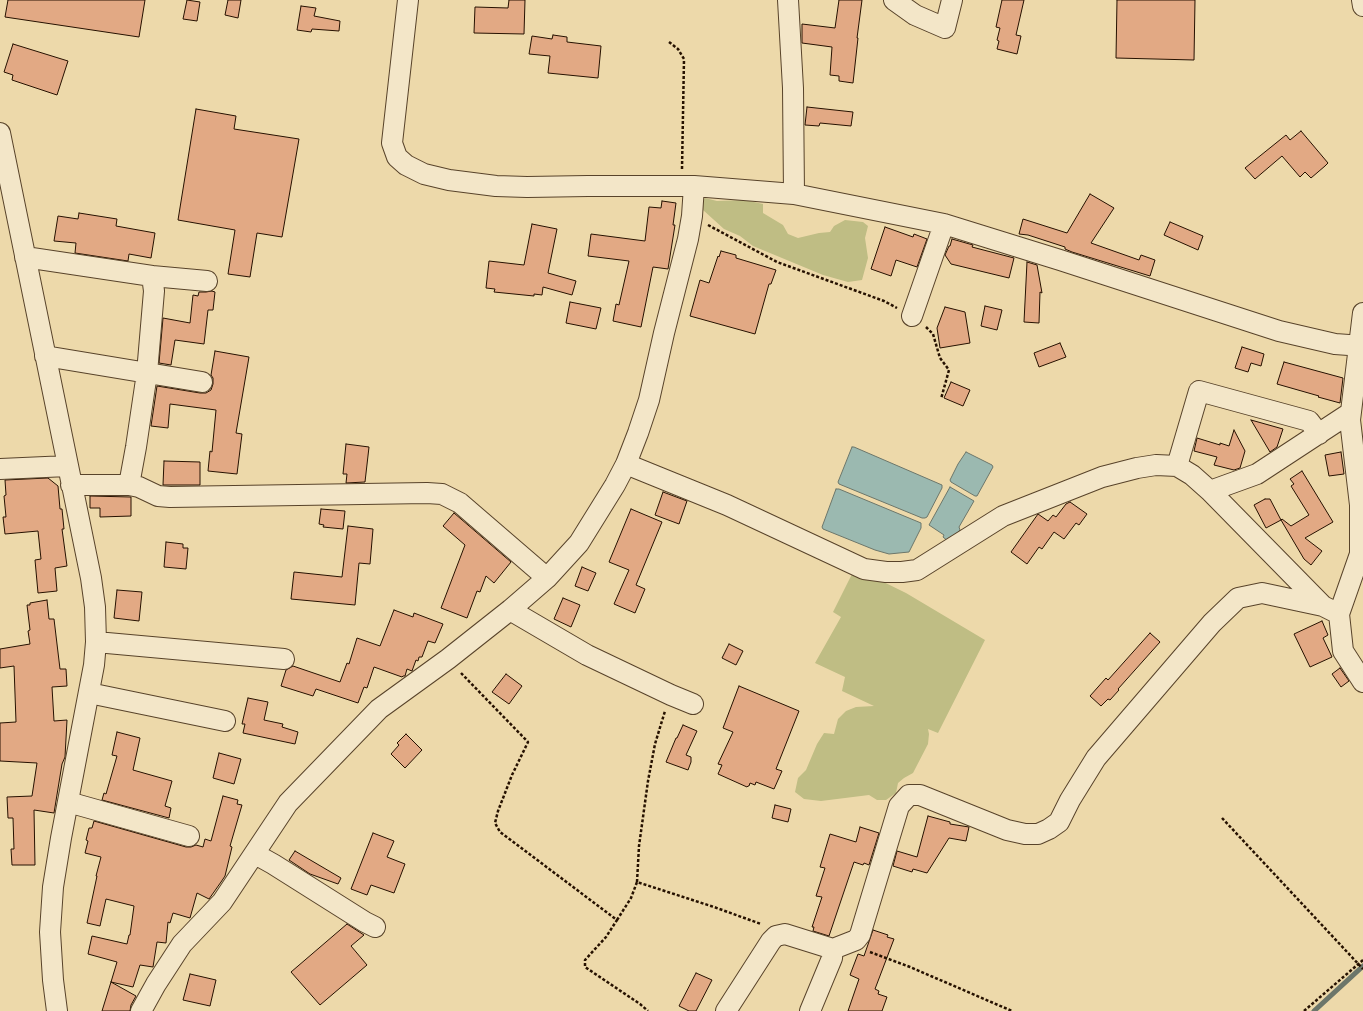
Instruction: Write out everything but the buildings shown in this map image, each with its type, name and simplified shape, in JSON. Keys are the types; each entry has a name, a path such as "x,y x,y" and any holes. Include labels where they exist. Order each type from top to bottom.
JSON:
{"street":[{"path":"408,0 392,143 397,157 406,165 424,174 443,179 490,185 528,187 688,186 794,194 944,224 1052,257 1279,331 1335,344 1360,346"},
{"path":"788,0 794,88 794,194"},
{"path":"894,0 916,15 945,28 952,0"},
{"path":"1362,0 1363,6"},
{"path":"0,134 6,193 25,257 91,578 95,607 96,642 94,665 52,888 50,932 52,980 57,1011"},
{"path":"141,1011 156,984 182,944 222,902 288,803 379,709 448,660 510,610 547,578 579,543 615,485 626,464 649,400 688,239 692,216 688,186"},
{"path":"912,316 944,224"},
{"path":"25,257 152,276 207,281"},
{"path":"129,485 147,373 154,291 152,276"},
{"path":"1331,610 1360,554 1360,505 1350,413 1360,346 1363,313"},
{"path":"45,356 202,382"},
{"path":"1177,466 1199,391 1309,421 1319,434"},
{"path":"1210,491 1257,474 1350,413"},
{"path":"626,464 727,505 864,569 886,572 916,570 1003,516 1102,477 1156,465 1177,466 1192,475 1210,491 1331,610 1343,651 1363,682"},
{"path":"0,469 68,466"},
{"path":"72,485 129,485 139,487 158,496 170,497 442,494 460,503 547,578"},
{"path":"810,1011 832,958 841,946 856,940 860,935 899,806 909,795 920,795 1007,830 1019,833 1038,834 1049,830 1059,822 1070,800 1096,758 1212,623 1238,598 1262,593 1331,610"},
{"path":"510,610 587,655 670,695 693,704"},
{"path":"96,642 284,659"},
{"path":"89,693 225,721"},
{"path":"68,802 189,836"},
{"path":"255,854 274,864 375,927"},
{"path":"726,1011 770,941 776,936 785,934 841,946"}],"path":[{"path":"668,42 678,49 684,60 688,186"},
{"path":"692,216 777,262 884,301 912,316 933,334 940,358 949,370 941,399"},
{"path":"448,660 528,742 512,775 498,811 496,823 500,832 617,920"},
{"path":"648,1011 585,967 585,960 606,937 631,898 637,882 639,846 648,781 655,744 670,695"},
{"path":"1222,818 1363,969"},
{"path":"637,882 714,907 763,925 776,936"},
{"path":"841,946 910,968 1012,1011"},
{"path":"1304,1011 1363,960"}],"shaded area":[{"path":"705,198 717,201 745,200 763,204 763,213 783,225 788,234 798,238 830,232 834,226 845,220 863,222 868,226 865,238 868,258 862,280 848,282 823,275 753,246 740,236 724,229 703,210 700,203"},
{"path":"855,568 906,593 985,640 938,733 928,729 928,744 913,773 898,783 896,793 886,800 877,800 869,795 821,801 804,799 795,792 798,778 806,770 817,744 824,733 834,734 838,719 846,711 856,707 874,706 842,691 845,677 815,663 841,617 833,612"}],"water":[{"path":"852,447 942,485 942,488 927,517 922,518 839,484 838,482"},
{"path":"966,452 992,465 993,467 977,496 951,482 950,480"},
{"path":"950,487 974,501 959,527 960,530 949,542 943,537 944,535 929,525"},
{"path":"836,489 921,523 921,528 909,552 889,554 875,550 823,529 822,527"}],"waterway":[{"path":"1314,1011 1363,966"}]}
